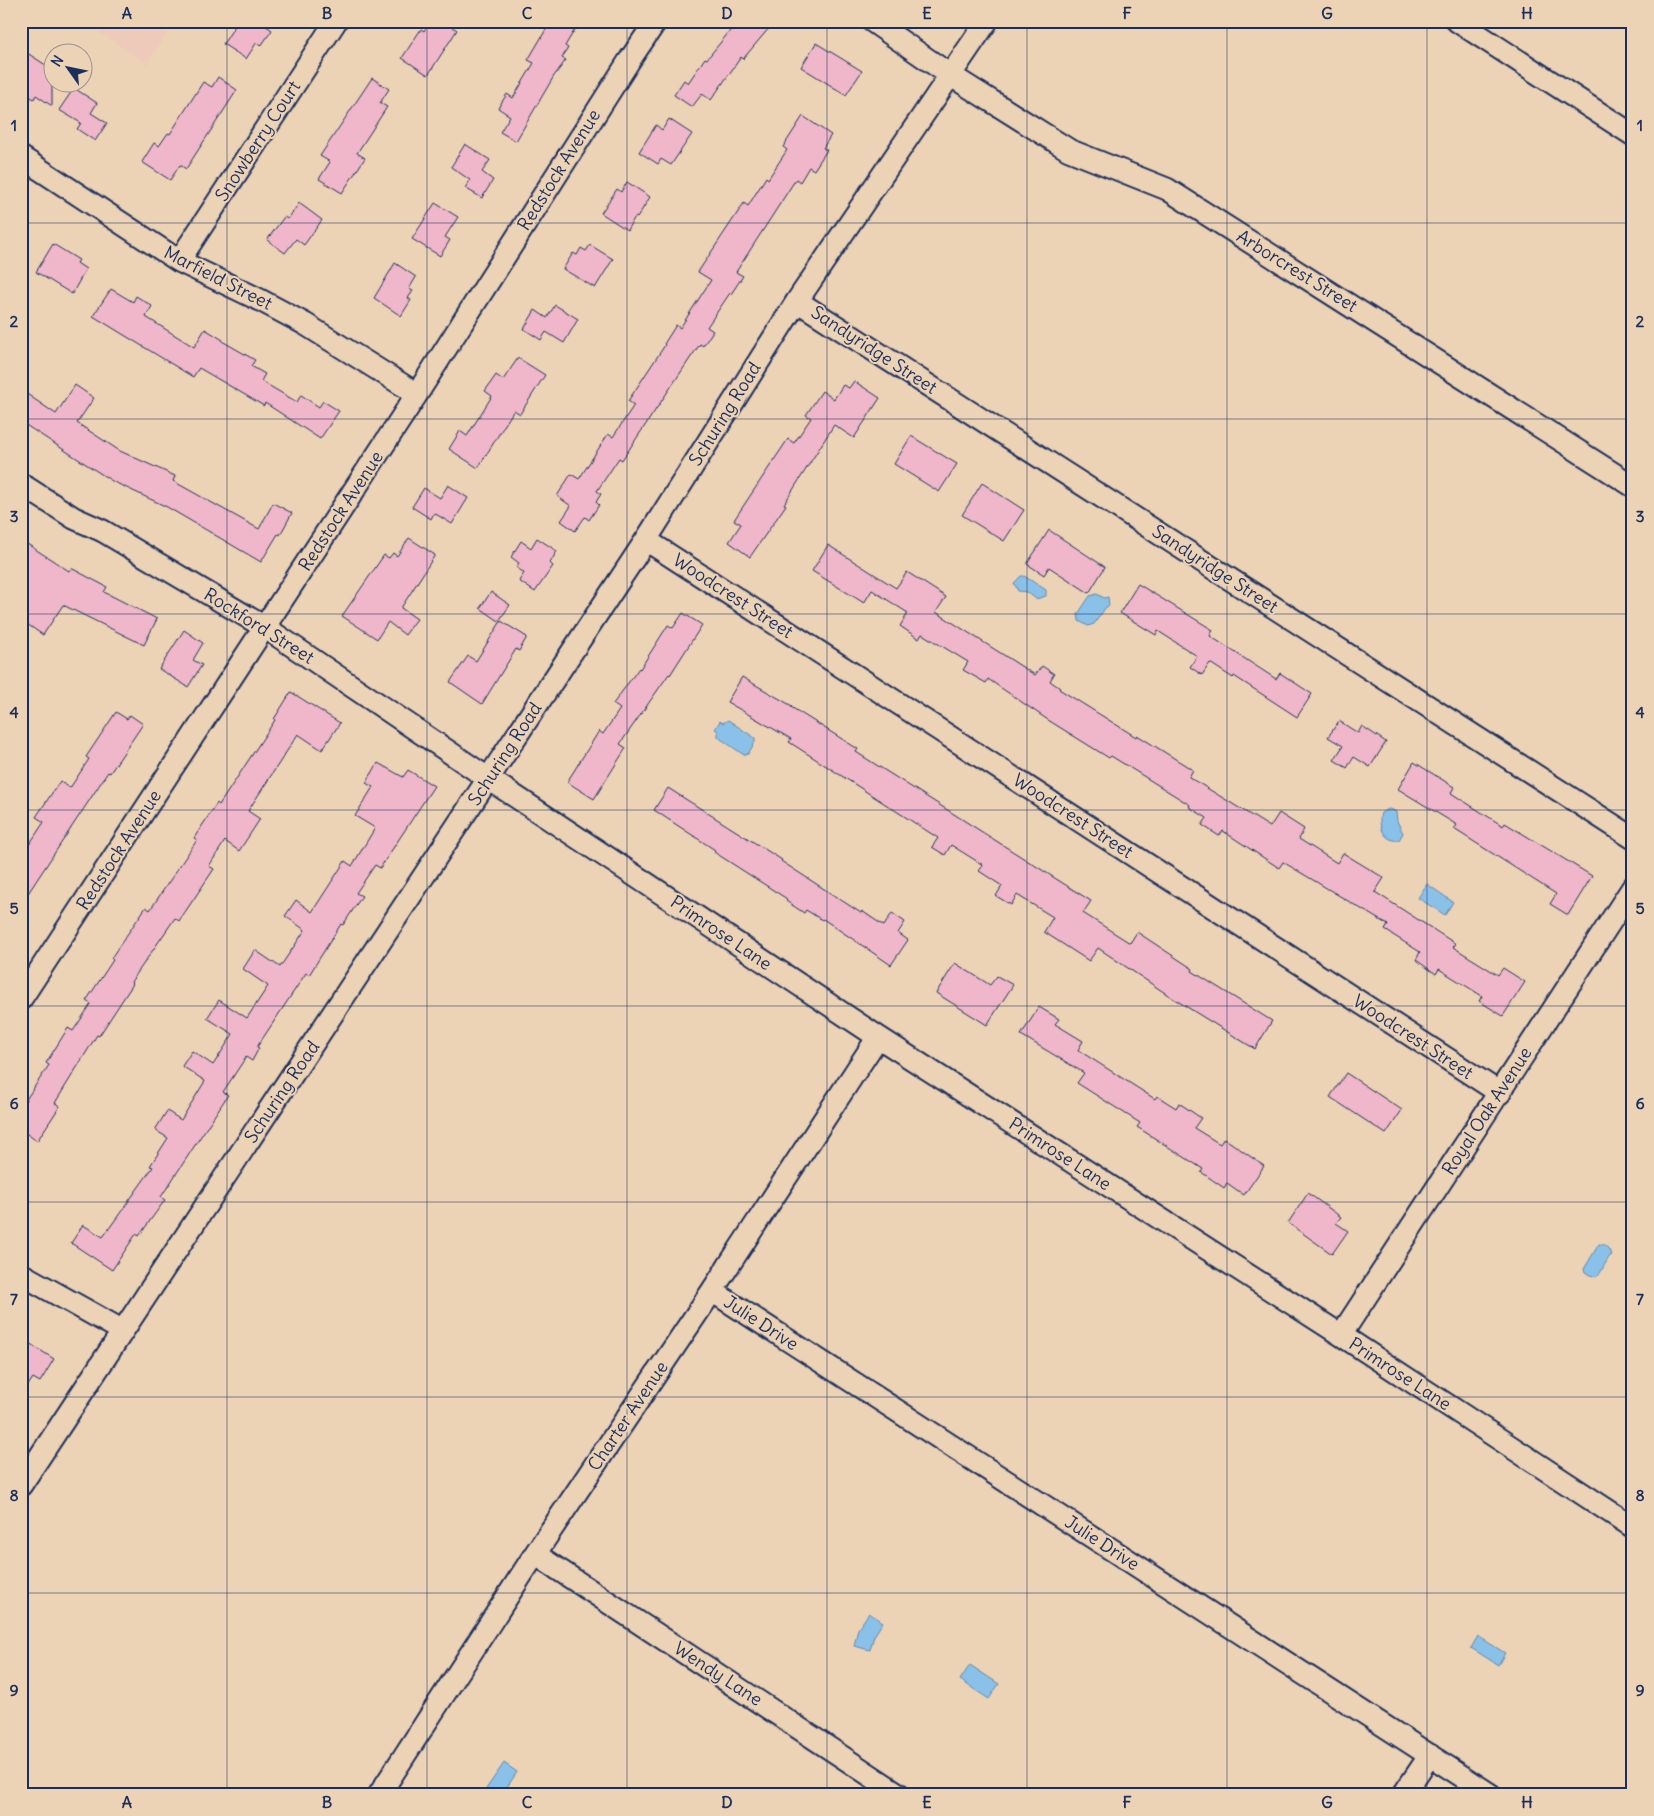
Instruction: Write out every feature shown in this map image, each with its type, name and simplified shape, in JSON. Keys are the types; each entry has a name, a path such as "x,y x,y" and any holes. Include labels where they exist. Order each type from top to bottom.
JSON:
{"street":[{"name":"Snowberry Court","path":"179,261 336,21"},
{"name":"Redstock Avenue","path":"21,999 266,628 656,21"},
{"name":"Arborcrest Street","path":"872,21 950,75 1069,150 1167,189 1633,486"},
{"name":"Schuring Road","path":"21,1485 646,540 797,301 986,21"},
{"path":"1457,21 1633,135"},
{"name":"Marfield Street","path":"21,157 179,261 306,324 417,394"},
{"name":"Sandyridge Street","path":"797,301 1633,838"},
{"name":"Rockford Street","path":"21,484 74,518 103,531 266,628 489,779"},
{"name":"Woodcrest Street","path":"646,540 1500,1093"},
{"name":"Primrose Lane","path":"489,779 878,1037 1341,1335 1633,1527"},
{"name":"Royal Oak Avenue","path":"1341,1335 1633,887"},
{"name":"Charter Avenue","path":"379,1795 535,1554 712,1291 878,1037"},
{"path":"21,1274 123,1331"},
{"name":"Julie Drive","path":"712,1291 1491,1795"},
{"name":"Wendy Lane","path":"535,1554 900,1795"},
{"path":"1403,1795 1430,1755"}],"shaded area":[{"path":"82,21 175,21 147,64"}],"water":[{"path":"1021,576 1046,590 1046,596 1036,599 1027,592 1018,591 1014,583"},
{"path":"1097,594 1104,598 1108,597 1109,606 1106,607 1094,624 1088,626 1079,621 1078,614 1090,596"},
{"path":"728,720 755,738 755,742 748,754 744,755 718,737 718,731 715,729 720,721 723,723"},
{"path":"1388,809 1396,812 1397,821 1403,833 1399,840 1390,839 1381,828 1381,813"},
{"path":"1427,884 1453,902 1445,915 1418,898"},
{"path":"1599,1244 1606,1246 1612,1255 1599,1275 1595,1277 1585,1272 1584,1269"},
{"path":"869,1613 883,1622 874,1636 870,1650 854,1646 858,1629"},
{"path":"1478,1636 1505,1653 1498,1665 1471,1648"},
{"path":"970,1665 999,1684 989,1699 960,1680"},
{"path":"504,1763 517,1772 502,1795 495,1795 486,1789"}],"building":[{"path":"238,21 259,21 272,30 261,46 257,42 246,59 223,44"},
{"path":"430,21 443,21 457,30 428,75 402,58 421,29 424,31"},
{"path":"551,21 580,21 565,46 568,48 562,58 566,60 554,76 516,141 500,132 510,116 498,108 507,94 513,98 534,63 528,60"},
{"path":"738,21 775,21 743,59 741,57 711,100 702,94 692,107 674,95 684,80 688,83 705,58 707,59"},
{"path":"816,43 862,71 846,95 801,67"},
{"path":"21,49 42,63 42,92 52,92 52,106 36,95 34,99 21,91"},
{"path":"218,77 237,90 186,169 180,165 170,180 142,162 154,143 159,146 168,133 170,134 203,82 212,87"},
{"path":"372,78 389,89 380,103 387,107 357,153 365,158 342,193 319,179 330,162 320,156"},
{"path":"71,92 80,92 97,103 91,113 107,123 95,141 77,129 81,123 59,110"},
{"path":"803,116 831,135 823,148 827,150 814,170 809,167 800,182 796,179 736,272 743,276 707,327 713,331 703,346 700,344 622,460 619,458 597,491 601,494 596,502 599,505 589,520 585,517 575,531 561,521 571,506 557,496 571,474 579,479 608,434 613,437 634,405 628,401 676,325 680,328 711,280 698,272 744,203 748,206 766,177 768,179 787,150 783,147"},
{"path":"669,119 692,134 671,165 661,159 658,164 639,152 656,125 662,130"},
{"path":"465,144 490,160 482,172 493,180 482,198 465,188 470,180 451,167"},
{"path":"627,182 650,197 627,230 601,213 617,189 621,192"},
{"path":"299,203 322,220 304,245 296,239 285,253 267,240 284,217 288,219"},
{"path":"435,203 458,217 445,237 450,240 440,256 412,239"},
{"path":"53,244 79,260 77,263 86,269 72,294 36,272"},
{"path":"590,245 613,259 595,288 563,269 573,253 577,255 581,248 586,251"},
{"path":"395,263 416,277 409,289 413,291 408,298 411,300 401,316 374,298"},
{"path":"111,289 133,302 136,296 152,306 146,317 194,347 205,329 255,360 251,366 265,374 261,381 297,402 301,395 319,407 323,401 339,411 320,439 265,403 264,406 199,368 193,377 93,316"},
{"path":"555,305 578,319 564,343 546,332 541,340 524,329 535,310 547,318"},
{"path":"518,358 545,375 520,414 514,410 478,468 449,449 460,431 467,436 492,396 485,391 496,375 503,380"},
{"path":"854,381 880,398 854,438 834,425 784,504 786,505 750,557 729,542 741,524 734,520 788,439 794,443 811,418 806,415 822,391 834,399 843,385 849,388"},
{"path":"75,385 94,398 77,423 120,451 175,476 173,481 259,529 273,503 292,513 280,535 278,534 261,562 167,507 112,481 21,422 21,390 56,414"},
{"path":"911,436 957,464 939,492 894,464"},
{"path":"982,483 1024,510 1004,541 962,515"},
{"path":"448,485 468,498 452,524 434,513 431,519 412,507 424,488 440,498"},
{"path":"1049,530 1105,567 1089,593 1049,567 1044,575 1027,564"},
{"path":"409,538 435,555 401,608 417,619 405,635 388,622 377,639 342,616 384,555 389,558 393,553 397,556"},
{"path":"537,538 557,551 550,563 553,566 535,592 519,581 524,573 516,567 519,563 511,557 521,541 531,548"},
{"path":"21,540 69,571 71,568 107,587 104,592 157,619 144,645 63,605 43,635 21,620"},
{"path":"828,545 896,588 907,572 946,597 936,612 1035,675 1042,666 1054,674 1050,681 1059,689 1193,770 1189,777 1270,827 1279,813 1304,829 1299,839 1337,863 1343,853 1384,878 1375,892 1456,944 1453,947 1498,975 1503,968 1525,982 1503,1016 1479,1001 1482,996 1439,969 1436,974 1416,960 1420,952 1385,930 1388,925 1283,862 1279,868 1223,831 1219,836 1202,825 1207,818 1189,807 1190,805 1048,720 988,679 986,683 963,670 968,662 922,634 919,639 900,626 908,613 872,590 864,603 812,571"},
{"path":"1138,584 1213,630 1210,636 1276,679 1280,673 1312,694 1297,717 1234,676 1233,678 1210,663 1202,675 1190,667 1197,656 1158,631 1156,635 1120,613"},
{"path":"491,592 510,605 499,621 480,608"},
{"path":"683,613 702,625 670,675 620,744 626,748 594,799 567,782 599,731 603,734 620,709 613,704 640,669 668,625 673,628"},
{"path":"501,621 527,637 519,651 516,649 482,704 450,682 468,656 476,661"},
{"path":"184,630 203,643 193,660 202,665 188,687 159,669"},
{"path":"742,677 792,706 858,749 856,752 1091,901 1083,913 1130,943 1137,932 1193,969 1192,971 1272,1021 1255,1049 1174,999 1098,948 1089,961 1044,932 1053,917 1017,895 1011,905 996,896 1002,886 979,871 983,865 951,845 945,855 932,847 938,838 789,742 791,739 727,702"},
{"path":"291,692 340,723 322,750 298,734 248,811 260,819 239,851 225,841 209,866 214,869 179,921 175,918 131,982 133,984 99,1036 97,1035 55,1103 60,1106 37,1141 21,1130 21,1107 49,1065 46,1063 68,1028 73,1031 91,1004 86,1001 113,960 111,958 146,907 150,910 197,840 194,838 217,803 219,805 275,720"},
{"path":"116,712 127,719 130,715 143,724 110,773 108,772 21,904 21,857 44,822 36,817 60,781 70,788 89,759 86,757"},
{"path":"1339,721 1358,733 1362,726 1386,742 1370,767 1354,757 1347,768 1334,760 1343,746 1328,737"},
{"path":"1414,762 1454,787 1451,793 1503,826 1505,823 1592,876 1568,915 1550,904 1556,894 1454,829 1457,825 1398,789"},
{"path":"378,763 403,777 408,770 434,786 380,868 375,865 356,893 362,896 343,925 341,924 309,975 306,973 257,1047 259,1048 252,1061 246,1057 223,1092 228,1095 161,1197 165,1200 139,1236 136,1234 112,1270 71,1243 83,1225 103,1237 153,1167 150,1166 168,1138 155,1130 167,1111 181,1120 205,1081 182,1066 192,1051 213,1065 233,1034 207,1018 219,1000 247,1018 268,986 243,969 255,950 280,967 305,930 285,916 296,900 312,912 345,861 352,866 375,828 355,816 373,787 366,783"},
{"path":"668,788 782,860 861,913 862,911 884,926 892,913 905,922 898,933 908,940 891,965 823,919 806,910 804,913 786,901 787,899 714,852 715,850 654,810"},
{"path":"955,963 990,985 997,976 1013,985 987,1025 936,993"},
{"path":"1039,1007 1059,1019 1055,1024 1083,1041 1078,1050 1155,1099 1157,1096 1176,1108 1179,1103 1201,1118 1194,1128 1220,1144 1224,1138 1264,1166 1244,1195 1227,1183 1224,1188 1201,1172 1203,1169 1137,1127 1140,1123 1077,1083 1084,1073 1021,1035"},
{"path":"1346,1073 1402,1110 1386,1134 1330,1097"},
{"path":"1308,1193 1341,1217 1336,1223 1348,1231 1332,1254 1288,1223"},
{"path":"21,1338 54,1359 40,1382 33,1378 21,1396"}]}
